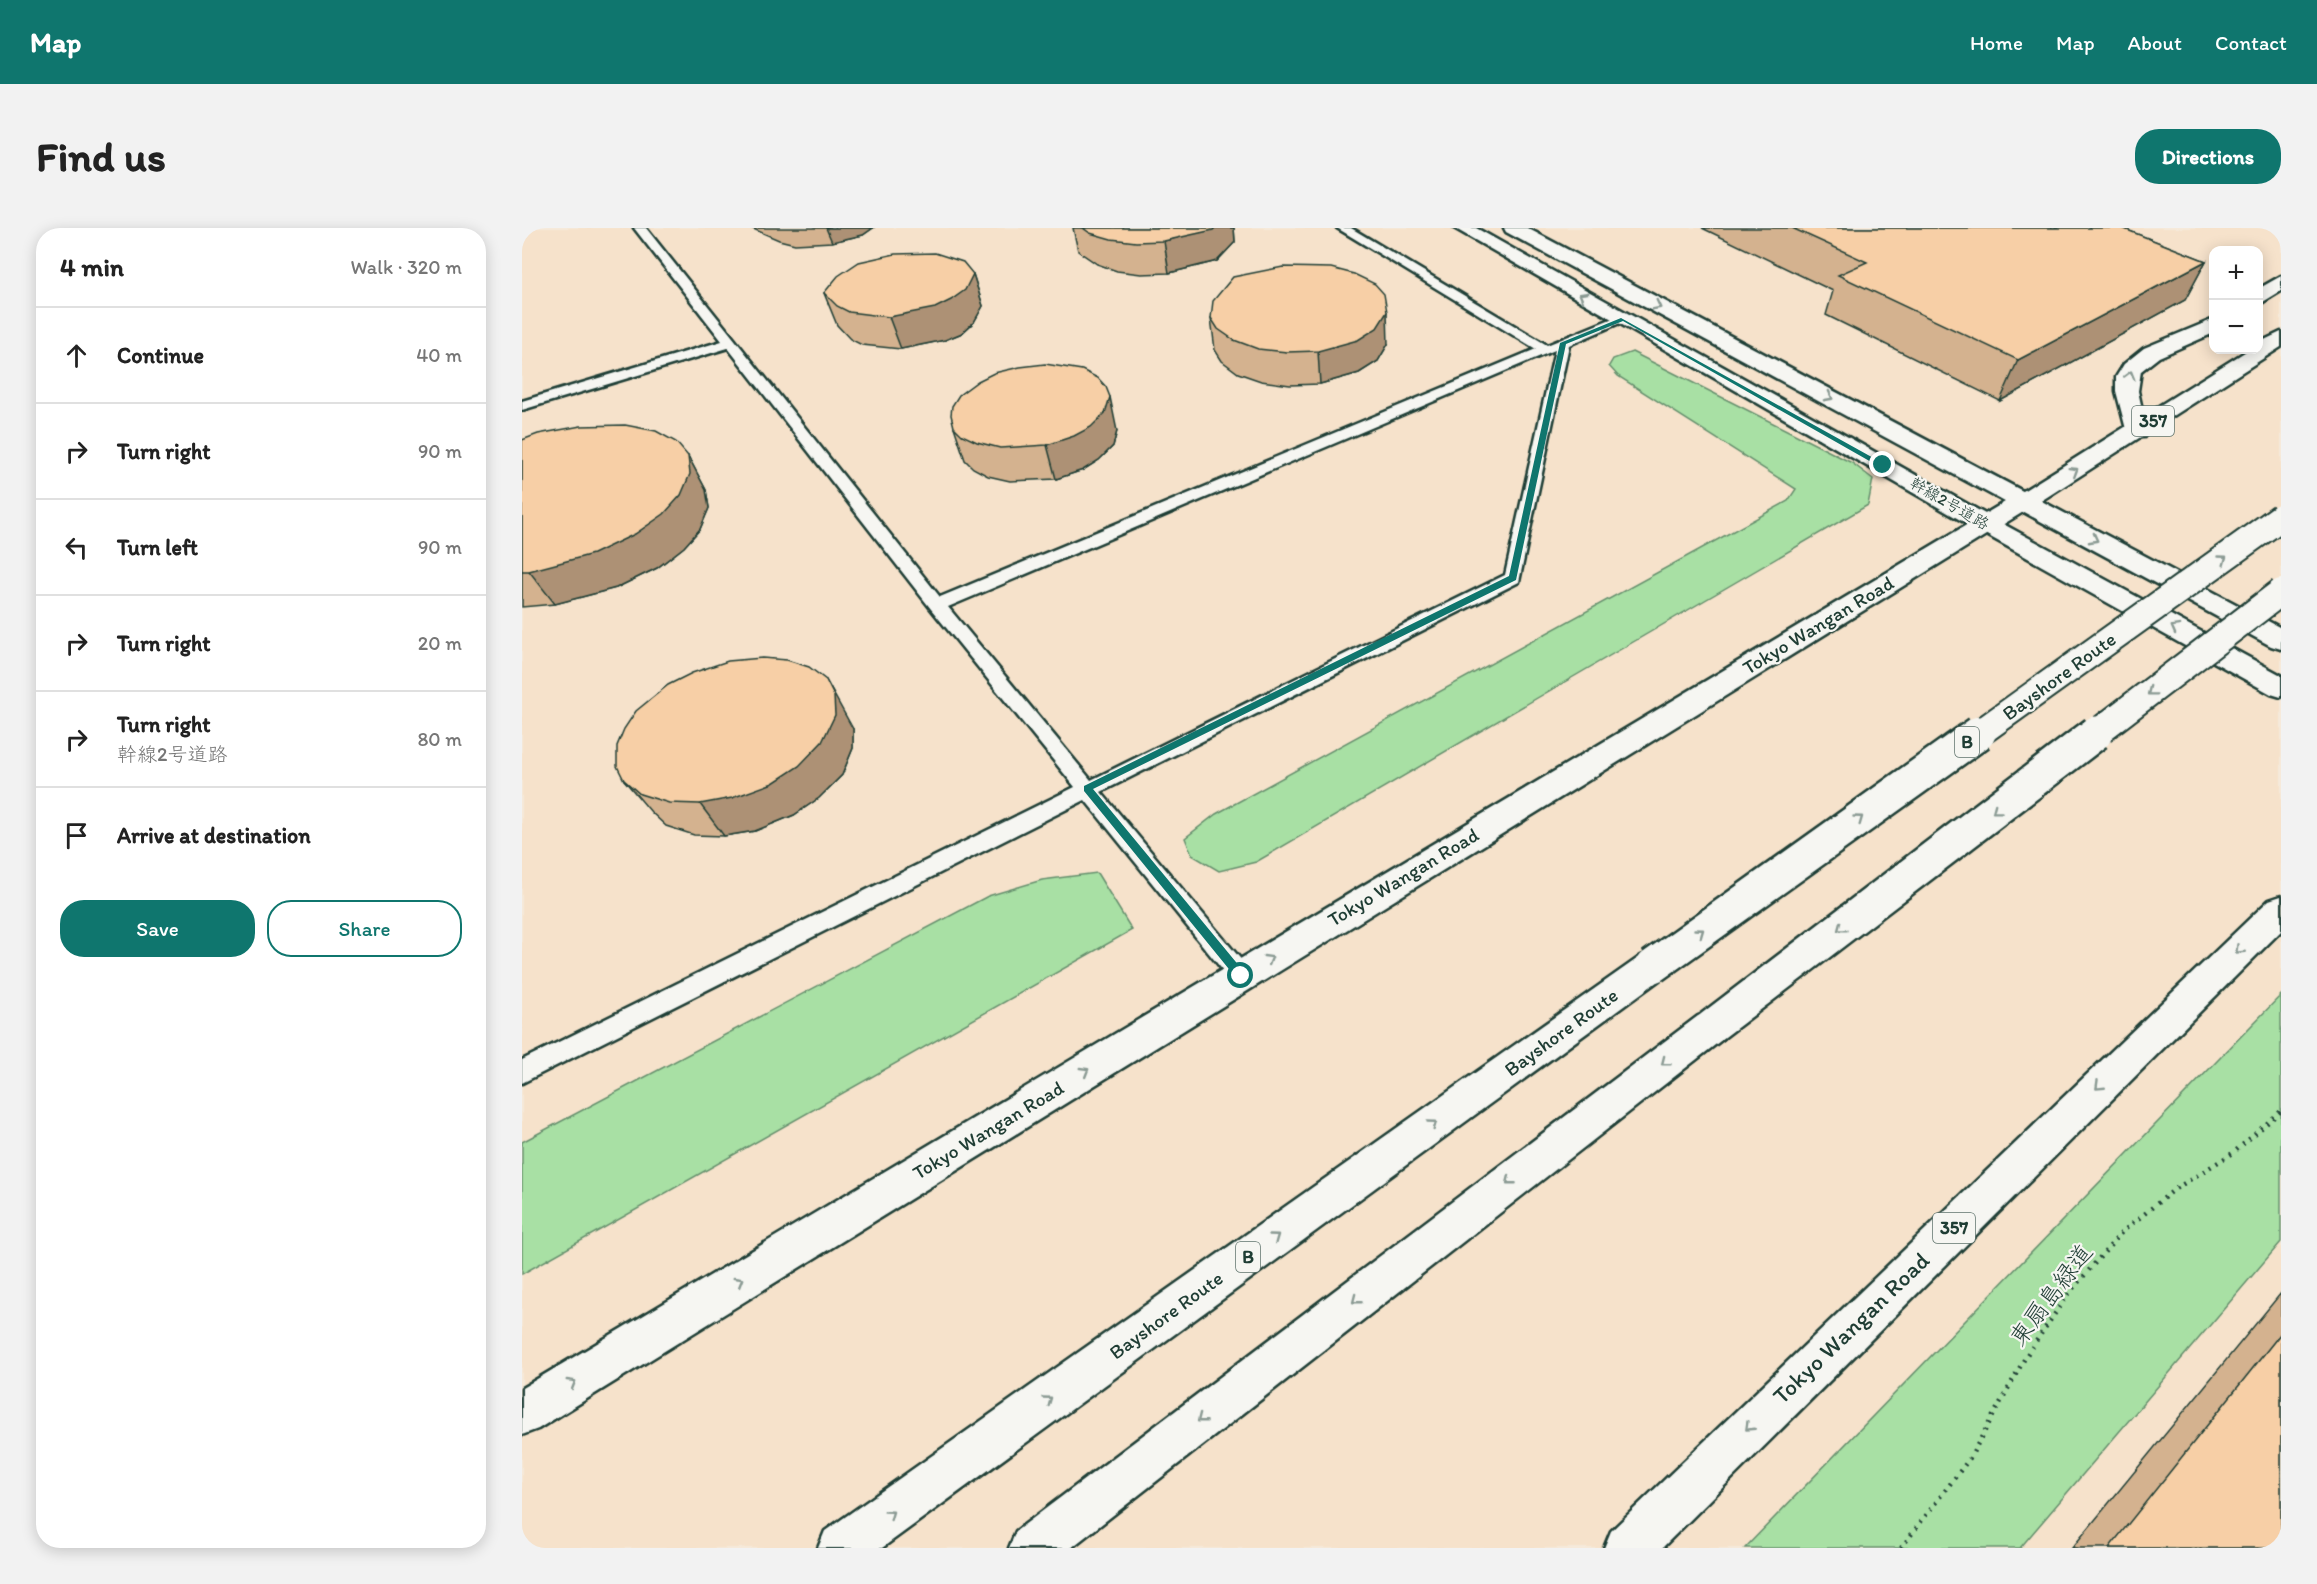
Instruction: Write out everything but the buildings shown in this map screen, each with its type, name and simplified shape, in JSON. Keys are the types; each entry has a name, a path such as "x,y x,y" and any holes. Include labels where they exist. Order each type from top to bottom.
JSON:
{"main road":[{"name":"幹線2号道路","path":"1463,228 1985,524 2281,687"},
{"name":"幹線2号道路","path":"1513,228 2281,640"},
{"path":"2263,296 2281,282"},
{"path":"2136,432 2127,377 2135,363 2167,345 2209,327"},
{"name":"Tokyo Wangan Road","path":"522,1413 2024,501 2281,338"},
{"name":"Bayshore Route","path":"842,1548 2281,517"},
{"path":"1033,1548 2281,592"},
{"name":"Tokyo Wangan Road","path":"1628,1548 2281,910"}],"lane":[{"path":"640,228 937,605 1241,976"},
{"path":"1343,228 1555,346"},
{"path":"937,605 1623,319"},
{"path":"522,406 730,342"},
{"path":"522,1072 1087,788 1513,578 1555,346"}],"path":[{"name":"東扇島緑道","path":"1901,1548 1970,1458 2026,1356 2069,1293 2122,1232 2175,1189 2233,1153 2281,1111"}],"shaded area":[{"path":"522,228 2281,228 2281,1548 522,1548"}],"green space":[{"path":"1632,352 1852,463 1873,479 1868,505 1256,862 1219,871 1192,855 1185,838 1216,814 1788,501 1796,489 1618,376 1609,366 1613,359"},
{"path":"1097,873 1132,930 522,1274 522,1142 988,896 1042,880"},
{"path":"2281,995 2281,1242 2020,1548 1745,1548"}],"route":[{"path":"1241,976 1087,788 1513,578 1563,343 1623,319 1883,465"}]}
